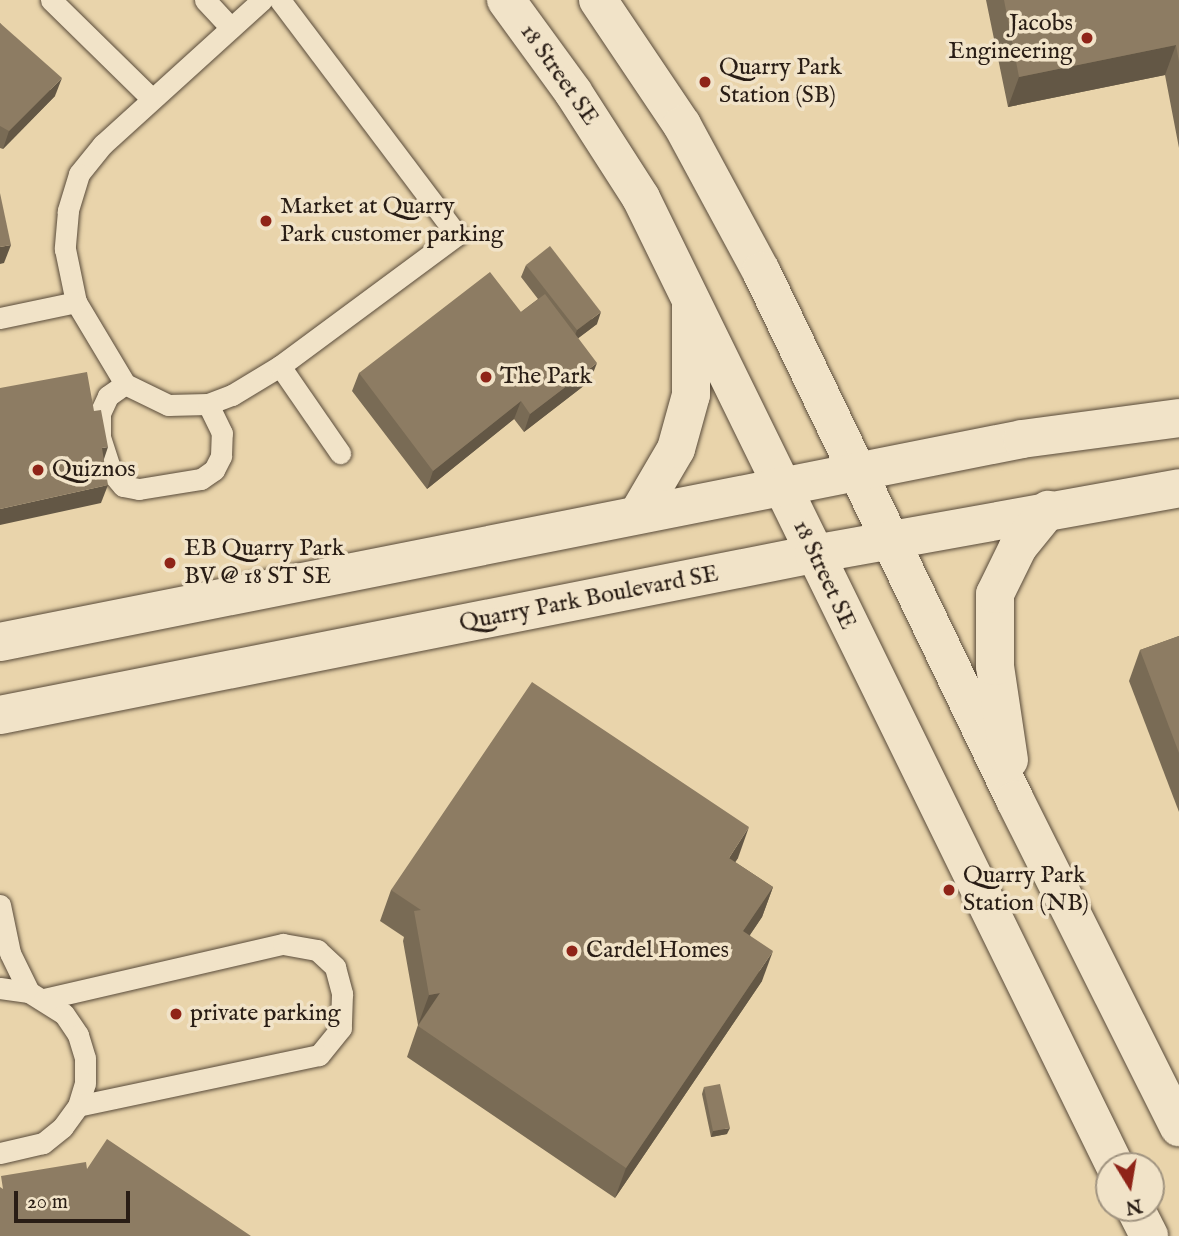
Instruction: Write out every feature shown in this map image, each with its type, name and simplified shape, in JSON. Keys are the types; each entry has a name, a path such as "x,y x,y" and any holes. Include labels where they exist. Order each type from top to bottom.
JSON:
{"main road":[{"name":"18 Street SE","path":"506,0 573,92 641,198 691,295 814,554 1108,1152"},
{"path":"597,0 688,137 761,271 1015,800 1179,1127"},
{"path":"638,514 676,449 691,395 691,295"},
{"path":"0,642 1021,439 1179,418"},
{"name":"Quarry Park Boulevard SE","path":"0,715 814,554 1179,488"},
{"path":"1015,800 995,666 995,594 1018,547 1048,510"}],"lane":[{"path":"51,0 152,99"},
{"path":"205,0 231,28"},
{"path":"261,0 103,144 79,174 68,211 65,249 76,302 125,384 168,405 208,404 280,366 457,235 280,0"},
{"path":"0,318 76,302"},
{"path":"280,366 340,453"},
{"path":"125,384 108,396 100,413 100,437 112,473 123,486 139,489 201,479 214,470 222,456 222,433 208,404"},
{"path":"0,905 10,953 37,996"},
{"path":"37,996 283,944 317,950 335,967 342,994 341,1028 319,1055 78,1106"},
{"path":"0,988 37,996 64,1014 78,1035 85,1058 85,1083 78,1106 63,1127 43,1143 0,1153"}],"building":[{"name":"Jacobs Engineering","path":"1004,0 1179,0 1179,62 1176,45 1019,77"},
{"path":"0,23 62,78 9,131 0,126"},
{"path":"0,193 11,245 0,247"},
{"path":"550,246 601,312 577,330 526,265"},
{"path":"490,272 521,312 545,294 597,363 530,414 521,401 433,471 359,373"},
{"path":"87,372 94,411 101,410 108,447 102,448 108,485 0,509 0,388"},
{"path":"1179,636 1179,753 1140,650"},
{"name":"Cardel Homes","path":"532,682 749,827 729,858 773,887 743,931 773,951 626,1168 418,1026 440,993 429,995 414,911 421,910 391,890"},
{"path":"720,1084 730,1128 713,1131 704,1087"},
{"path":"107,1139 251,1236 0,1236 0,1187 3,1189 1,1176 86,1162 87,1169"}],"place":[{"name":"Jacobs Engineering","path":"1087,38"},
{"name":"Quarry Park Station (SB)","path":"705,82"},
{"name":"Market at Quarry Park customer parking","path":"266,221"},
{"name":"The Park","path":"486,377"},
{"name":"Quiznos","path":"38,470"},
{"name":"EB Quarry Park BV @ 18 ST SE","path":"170,563"},
{"name":"Quarry Park Station (NB)","path":"949,890"},
{"name":"Cardel Homes","path":"572,951"},
{"name":"private parking","path":"176,1014"}]}
